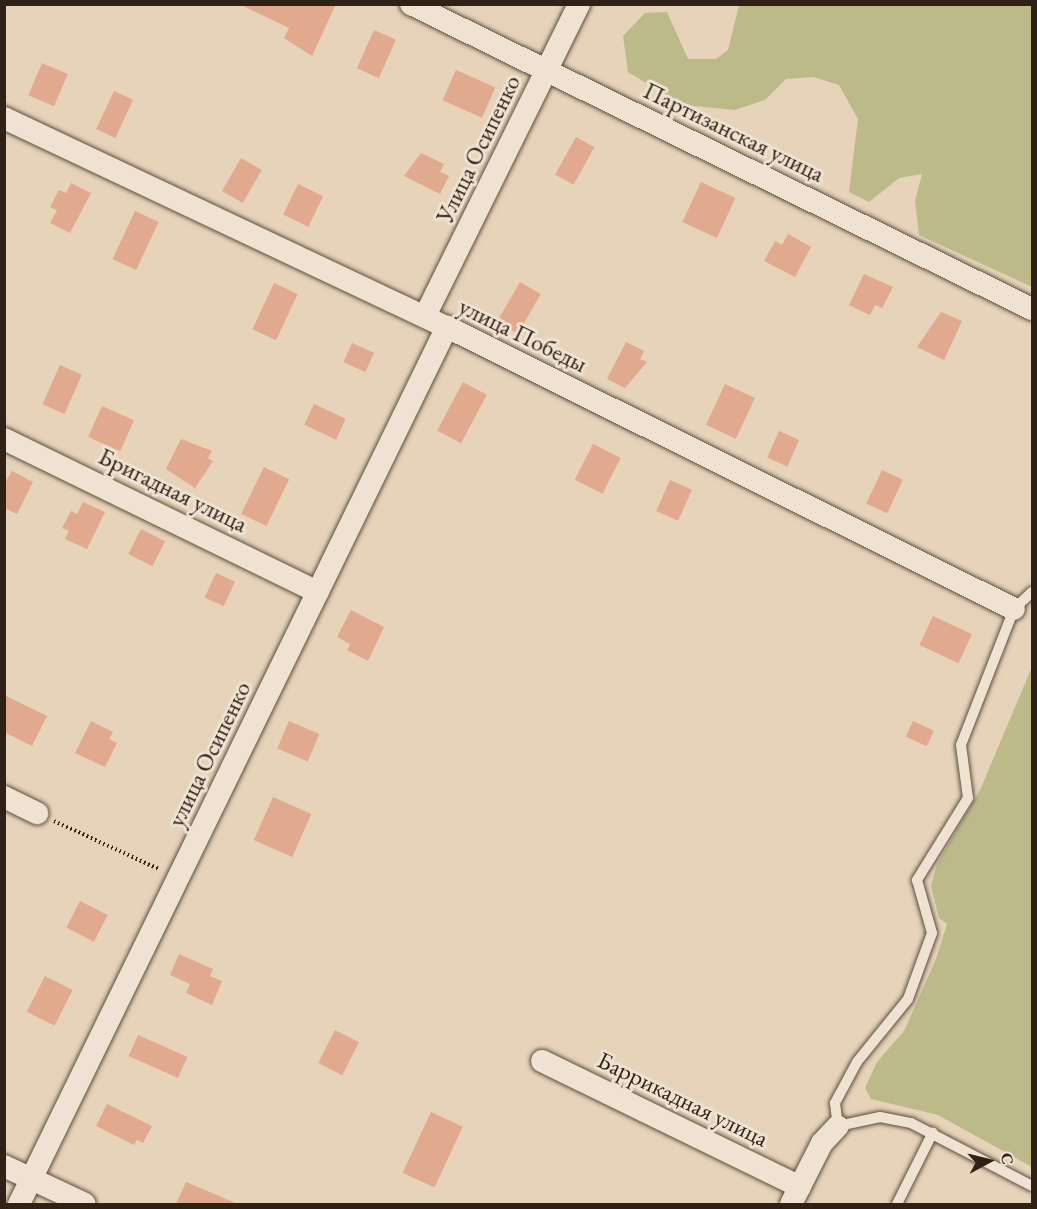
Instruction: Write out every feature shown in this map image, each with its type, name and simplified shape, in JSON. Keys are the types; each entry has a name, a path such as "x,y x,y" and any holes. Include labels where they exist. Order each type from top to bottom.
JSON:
{"street":[{"name":"Партизанская улица","path":"411,4 1032,309"},
{"name":"Улица Осипенко","path":"425,316 579,4"},
{"name":"улица Победы","path":"4,118 425,316 1014,609"},
{"name":"улица Осипенко","path":"19,1204 447,327"},
{"name":"Бригадная улица","path":"4,439 318,592"},
{"path":"4,797 37,813"},
{"name":"Баррикадная улица","path":"542,1061 796,1196"},
{"path":"796,1196 822,1143 838,1126"},
{"path":"4,1166 85,1204"}],"lane":[{"path":"1032,592 1014,609 961,745 968,798 916,880 932,933 908,999 857,1062 835,1103 838,1126 880,1117 933,1132 1032,1186"},
{"path":"897,1204 933,1132"}],"path":[{"path":"37,813 178,878"}],"shaded area":[{"path":"739,5 1032,5 1032,287 919,235 915,201 922,174 899,178 869,202 849,192 858,119 839,85 813,77 786,79 765,100 735,110 683,105 628,72 623,36 645,13 667,12 688,59 716,59 728,50"},
{"path":"1032,667 1032,1167 938,1115 871,1099 865,1088 877,1062 904,1031 936,959 947,924 939,918 931,886 937,864 980,790"}],"building":[{"path":"239,4 336,4 312,56 284,38 289,28"},
{"path":"374,30 396,40 379,78 357,68"},
{"path":"42,63 68,74 54,106 28,95"},
{"path":"456,70 495,87 482,118 443,100"},
{"path":"114,91 133,100 115,138 96,129"},
{"path":"576,137 594,147 574,185 555,175"},
{"path":"421,153 444,164 440,172 449,176 440,194 404,176"},
{"path":"241,158 262,170 243,203 222,191"},
{"path":"701,182 735,198 717,238 682,222"},
{"path":"71,183 91,193 70,233 50,223 57,210 50,207 59,190 66,193"},
{"path":"298,184 323,196 308,227 283,215"},
{"path":"135,211 159,222 136,270 113,259"},
{"path":"788,234 811,247 795,277 764,261 775,241 782,245"},
{"path":"864,274 893,287 882,308 875,305 870,315 849,305"},
{"path":"520,282 541,294 518,334 497,322"},
{"path":"274,283 298,294 276,340 252,329"},
{"path":"941,312 962,321 944,360 917,347"},
{"path":"626,342 644,351 640,359 647,362 625,388 607,379"},
{"path":"352,343 374,353 365,372 343,362"},
{"path":"60,365 82,375 64,414 43,404"},
{"path":"463,382 487,395 461,443 437,431"},
{"path":"725,384 755,398 736,439 706,425"},
{"path":"314,404 346,419 336,440 304,425"},
{"path":"102,406 134,420 120,451 88,437"},
{"path":"779,431 799,440 787,466 767,457"},
{"path":"181,439 212,451 208,458 213,461 195,488 166,469"},
{"path":"593,444 621,458 602,494 575,480"},
{"path":"264,467 289,479 266,526 241,514"},
{"path":"882,470 903,480 887,513 866,504"},
{"path":"12,471 33,482 17,514 4,508 4,485"},
{"path":"670,480 692,490 678,521 656,511"},
{"path":"83,502 105,512 87,549 65,539 69,531 62,528 71,511 77,514"},
{"path":"141,529 165,541 152,566 128,554"},
{"path":"216,573 235,582 224,606 205,597"},
{"path":"351,610 384,627 368,661 347,650 350,644 337,637"},
{"path":"933,616 972,634 958,663 919,645"},
{"path":"4,695 47,716 32,746 4,732"},
{"path":"91,721 113,732 109,739 117,743 105,767 75,753"},
{"path":"289,721 319,734 308,762 277,749"},
{"path":"913,721 934,731 927,746 906,736"},
{"path":"273,797 311,814 292,857 254,840"},
{"path":"80,901 108,915 94,942 66,928"},
{"path":"179,954 213,969 210,976 222,981 212,1005 186,993 190,984 170,975"},
{"path":"45,976 73,990 54,1026 27,1012"},
{"path":"335,1030 359,1042 342,1075 318,1063"},
{"path":"138,1035 187,1057 178,1078 129,1056"},
{"path":"107,1104 152,1126 143,1143 137,1140 134,1145 96,1126"},
{"path":"431,1112 463,1127 434,1188 403,1173"},
{"path":"186,1182 238,1204 176,1204"}]}
